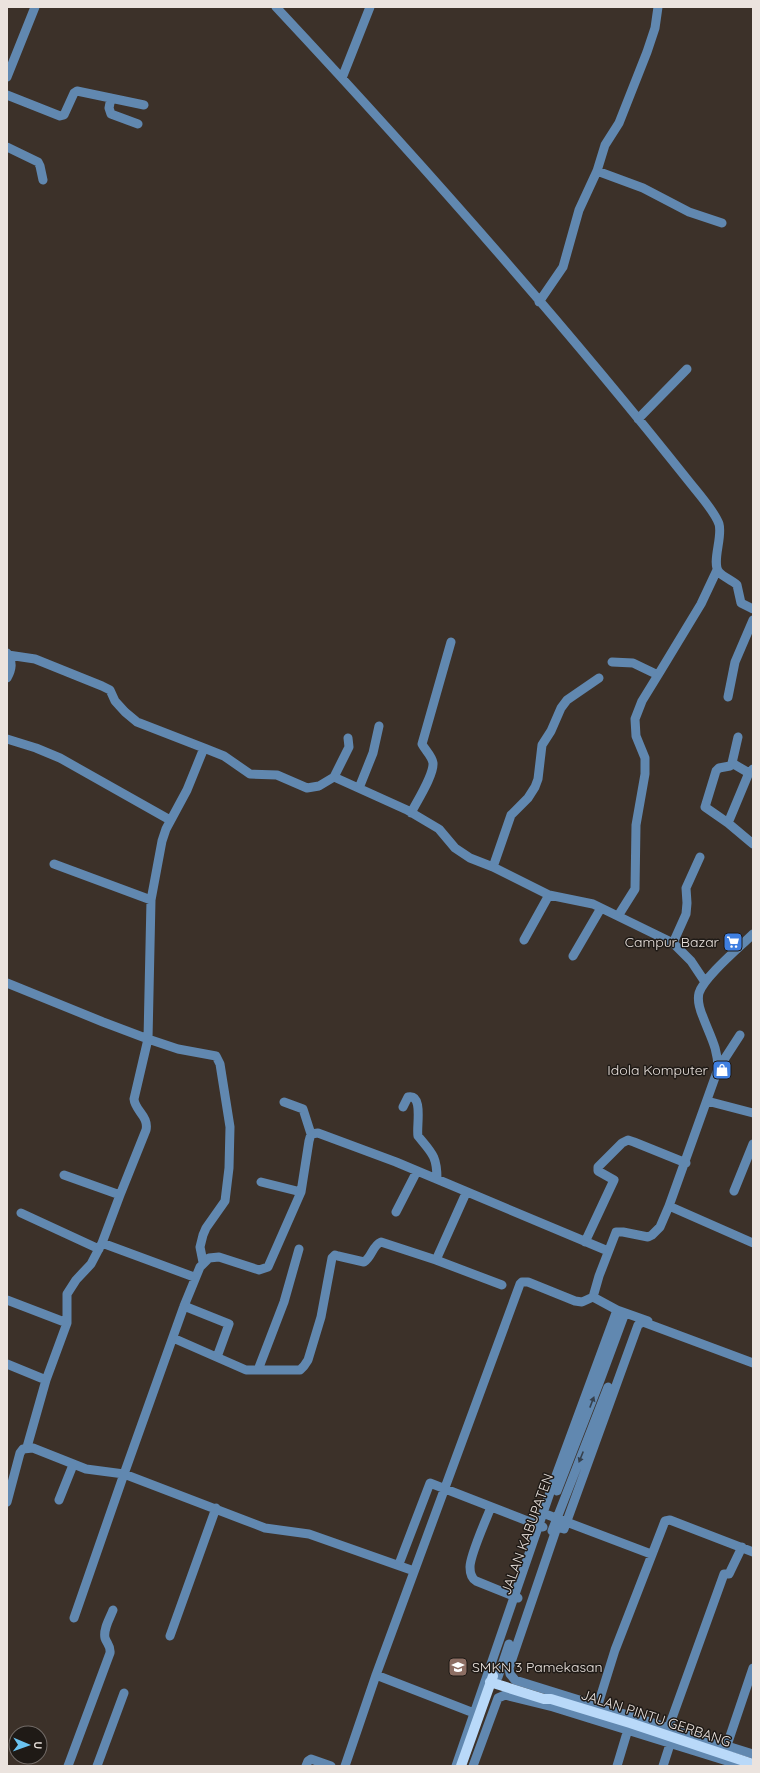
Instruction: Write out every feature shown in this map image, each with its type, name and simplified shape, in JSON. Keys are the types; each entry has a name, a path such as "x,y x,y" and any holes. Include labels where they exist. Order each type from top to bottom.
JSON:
{"main road":[{"name":"JALAN PINTU GERBANG","path":"494,1679 515,1687 545,1694 551,1699 596,1709 629,1727 725,1750 753,1764"},
{"name":"JALAN KABUPATEN","path":"461,1766 479,1715 494,1679"},
{"name":"JALAN KABUPATEN","path":"466,1766 479,1715"}],"street":[{"path":"7,77 35,7"},
{"path":"276,7 420,164 539,302 692,485 718,521 720,531 716,561 717,570 701,604 642,701 635,719 636,736 645,758 645,774 636,826 635,889 618,916"},
{"path":"342,78 370,7"},
{"path":"539,302 563,267 579,210 596,172 605,145 619,123 647,52 655,28 658,7"},
{"path":"7,95 60,116 64,115 76,91 144,105"},
{"path":"111,98 109,108 111,114 138,124"},
{"path":"7,147 38,162 43,180"},
{"path":"596,172 649,191 689,212 722,223"},
{"path":"638,419 687,369"},
{"path":"717,570 737,585 741,603 753,609"},
{"path":"728,697 735,662 753,620"},
{"path":"411,813 430,775 433,765 431,758 422,744 451,642"},
{"path":"7,678 12,666 8,654 35,659 110,690 115,701 137,722 224,756 250,774 277,775 307,788 319,786 334,777 349,747 348,738"},
{"path":"612,662 633,664 658,675"},
{"path":"494,867 512,814 528,798 538,779 542,745 551,731 561,708 567,700 599,678"},
{"path":"359,788 373,753 379,726"},
{"path":"738,737 732,763 730,766 719,768 716,771 704,806 706,809 728,823 753,844"},
{"path":"7,739 60,758 170,820"},
{"path":"7,1502 20,1453 27,1447 46,1380 67,1323 68,1294 70,1287 91,1264 101,1246 147,1125 144,1116 134,1105 134,1099 148,1039 151,900 162,841 170,820 187,790 204,748"},
{"path":"728,823 751,771 732,763"},
{"path":"334,777 389,801 411,813 438,830 462,854 494,867 549,894 566,899 581,901 601,908 673,943 686,956 705,982"},
{"path":"673,943 686,914 686,888 700,857"},
{"path":"54,864 151,900"},
{"path":"524,940 549,894"},
{"path":"573,956 601,908"},
{"path":"718,1069 716,1048 702,1015 698,999 701,988 705,982 753,934"},
{"path":"7,983 148,1039 178,1049 214,1054 220,1064 230,1127 227,1193 225,1201 206,1228 203,1235 200,1247 203,1262"},
{"path":"593,1297 608,1251 617,1231 648,1237 660,1227 686,1163 718,1069 740,1035"},
{"path":"403,1108 408,1097 410,1096 414,1097 419,1105 418,1136 436,1159 437,1179"},
{"path":"707,1101 753,1113"},
{"path":"74,1618 194,1277 203,1262 209,1258 219,1257 259,1270 265,1269 270,1264 301,1192 307,1148 311,1134 303,1109 284,1102"},
{"path":"311,1134 318,1133 417,1171 608,1251"},
{"path":"585,1242 614,1180 598,1171 598,1167 622,1143 628,1140 686,1163"},
{"path":"734,1191 753,1144"},
{"path":"396,1212 417,1171"},
{"path":"64,1175 120,1195"},
{"path":"261,1182 301,1192"},
{"path":"436,1260 466,1192"},
{"path":"669,1206 753,1243"},
{"path":"21,1213 101,1246 194,1277"},
{"path":"173,1338 242,1368 296,1371 304,1366 308,1360 321,1317 334,1256 364,1262 367,1260 375,1246 381,1242 436,1260 502,1285"},
{"path":"258,1370 284,1302 300,1249"},
{"path":"345,1766 414,1571 522,1282 528,1282 578,1302 593,1297 636,1317 753,1358"},
{"path":"7,1300 67,1323"},
{"path":"184,1306 229,1324 217,1357"},
{"path":"399,1564 430,1483 545,1528 621,1311"},
{"name":"JALAN KABUPATEN","path":"552,1517 621,1311"},
{"name":"JALAN KABUPATEN","path":"494,1679 516,1597 545,1528 552,1517 636,1317"},
{"path":"743,1766 669,1736 515,1680 510,1674 509,1668 557,1527 564,1529 638,1325 645,1323 753,1362"},
{"path":"7,1364 46,1380"},
{"path":"27,1447 40,1450 73,1464 100,1472 124,1474 265,1528 309,1534 399,1564 414,1571"},
{"path":"59,1500 73,1464"},
{"path":"456,1766 479,1715 516,1597 476,1581 472,1578 470,1572 470,1562 491,1506"},
{"path":"170,1636 216,1508"},
{"path":"552,1517 651,1554"},
{"path":"596,1709 615,1650 664,1523 667,1520 753,1552"},
{"name":"JALAN KABUPATEN","path":"494,1679 531,1580 545,1528"},
{"path":"663,1766 669,1736 724,1574 729,1574 742,1547"},
{"path":"68,1766 110,1653 110,1647 106,1640 105,1632 113,1610"},
{"path":"753,1668 725,1750 753,1754"},
{"path":"376,1675 479,1715"},
{"path":"97,1766 124,1693"},
{"path":"473,1766 498,1698 505,1694 629,1727 617,1766"},
{"path":"306,1766 308,1761 311,1759 331,1766"}],"place":[{"name":"Campur Bazar","path":"733,942"},
{"name":"Idola Komputer","path":"722,1070"},
{"name":"SMKN 3 Pamekasan","path":"458,1667"}]}
